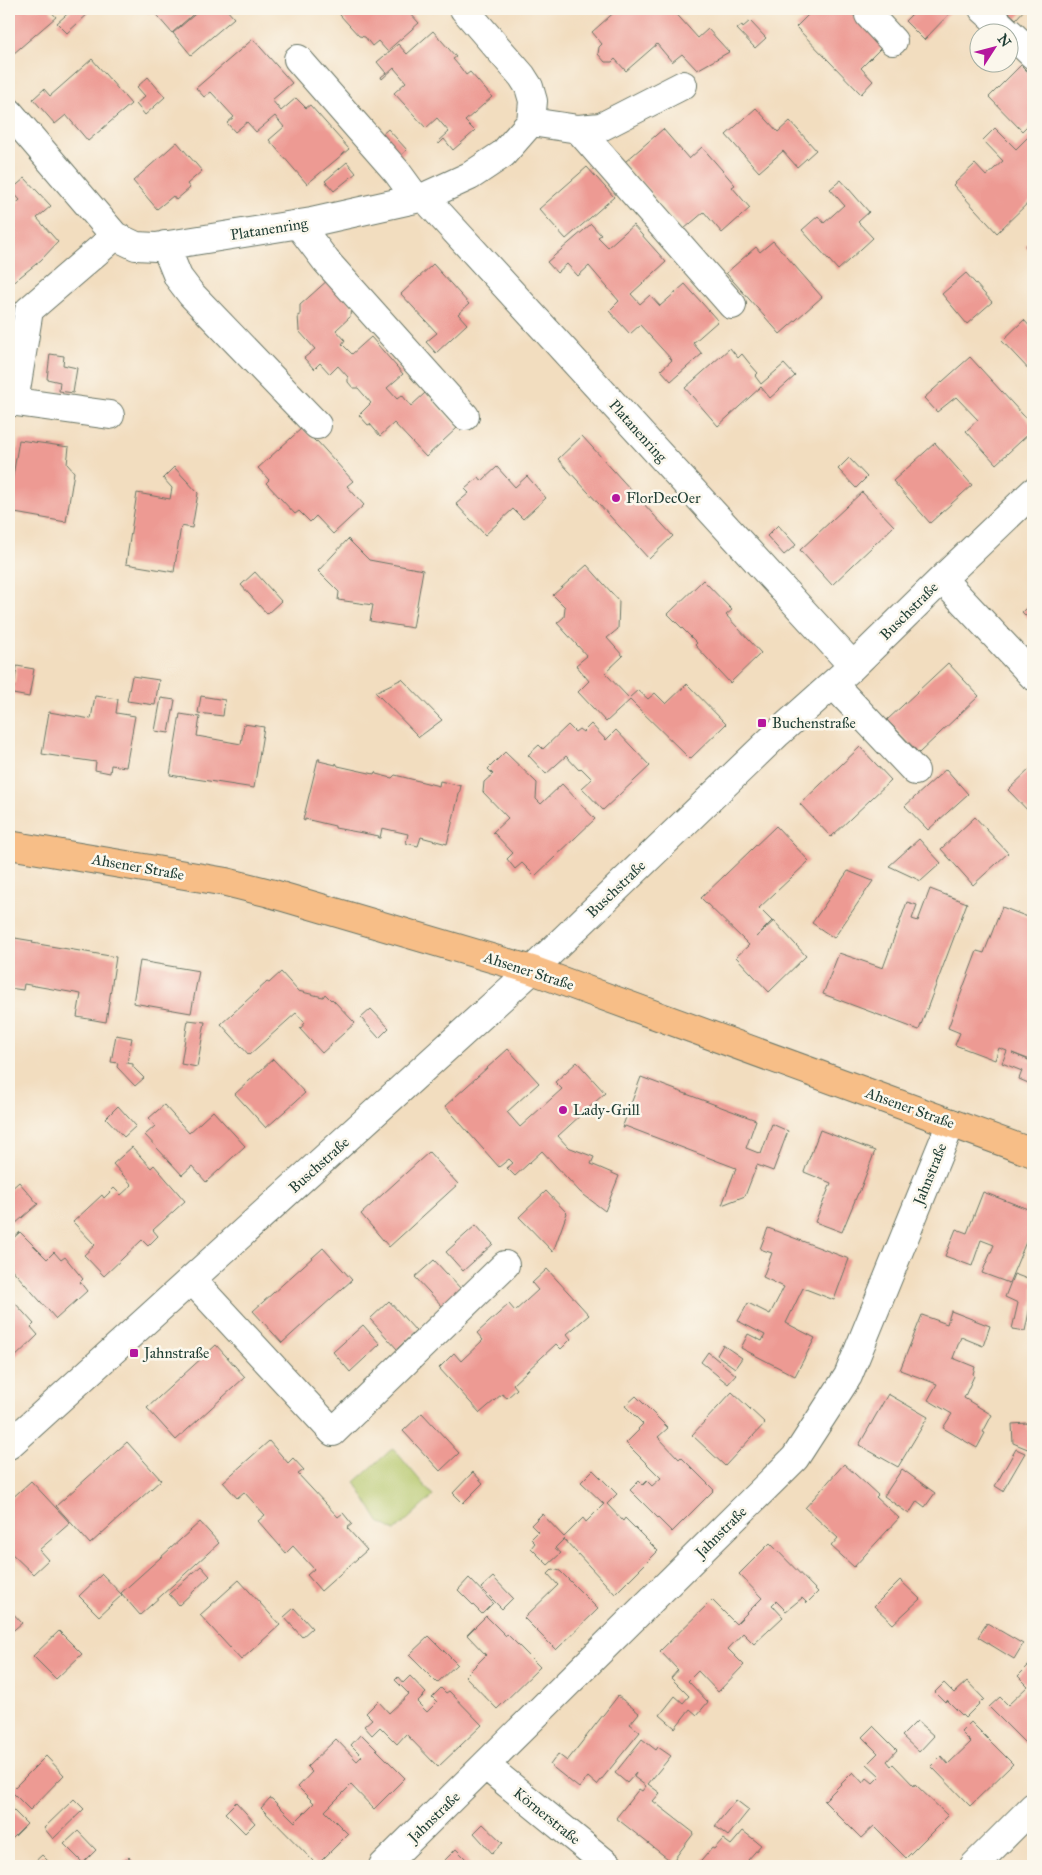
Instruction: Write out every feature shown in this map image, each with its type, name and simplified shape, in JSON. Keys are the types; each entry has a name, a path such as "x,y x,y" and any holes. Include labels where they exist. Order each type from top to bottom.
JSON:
{"main road":[{"name":"Ahsener Straße","path":"9,845 226,882 270,893 532,970 1033,1153"}],"street":[{"path":"464,9 522,76 529,87 533,101 531,122 578,129 601,127 683,85"},
{"path":"983,9 997,22"},
{"path":"869,11 894,41"},
{"path":"1020,44 1033,56"},
{"path":"298,59 420,197"},
{"name":"Platanenring","path":"9,112 115,236 136,246 165,245 298,224 420,197 470,176 504,154 531,122"},
{"path":"578,129 732,305"},
{"name":"Platanenring","path":"420,197 853,666"},
{"path":"298,224 326,261 465,416"},
{"path":"110,415 11,401 29,310 115,236"},
{"path":"165,245 178,277 192,294 317,425"},
{"name":"Buschstraße","path":"9,1445 532,970 778,733 853,666 1033,492"},
{"path":"942,579 1033,676"},
{"path":"833,684 915,771"},
{"name":"Jahnstraße","path":"383,1866 795,1458 848,1376 951,1123"},
{"path":"192,1280 333,1432 504,1265"},
{"name":"Körnerstraße","path":"486,1766 609,1866"},
{"path":"974,1866 1033,1807"}],"green space":[{"path":"393,1448 433,1496 395,1531 379,1522 355,1482"}],"building":[{"path":"9,9 49,9 56,17 13,54 9,50"},
{"path":"73,9 86,9 89,13 67,33 57,23"},
{"path":"144,9 199,9 172,33 152,10 149,14"},
{"path":"201,9 226,9 234,18 191,55 173,33"},
{"path":"341,9 411,9 410,13 419,23 387,51 378,41 372,46 365,37 359,36 340,15"},
{"path":"618,9 672,9 698,38 708,29 729,52 697,70 682,54 672,62 657,44 626,71 615,59 612,62 605,62 598,54 599,47 602,44 592,32"},
{"path":"814,9 847,9 884,45 861,68 873,81 861,94 796,27"},
{"path":"917,9 953,10 924,40 905,21"},
{"path":"1005,9 1025,9 1016,19"},
{"path":"750,21 766,38 755,48 737,29"},
{"path":"433,31 456,57 453,59 466,75 470,72 492,97 465,121 475,131 453,150 444,139 439,144 438,142 449,132 437,118 426,128 394,93 406,82 394,68 382,79 381,77 386,73 377,62 398,44 407,54"},
{"path":"253,39 292,83 272,100 281,111 296,98 306,108 310,105 349,149 307,184 269,140 284,127 275,116 256,132 247,122 235,132 227,123 234,117 211,92 204,97 196,88"},
{"path":"92,59 131,104 88,141 66,115 55,124 33,99 44,89 50,96"},
{"path":"1020,66 1033,77 1033,120 1022,131 989,97 1014,72 1020,72"},
{"path":"148,77 165,97 145,115 136,104 145,96 137,87"},
{"path":"756,108 778,132 790,121 816,150 797,167 783,151 759,172 726,135"},
{"path":"995,128 1016,149 1033,132 1033,198 997,233 953,185 975,164 986,176 1003,161 983,140"},
{"path":"388,129 407,150 397,159 378,138"},
{"path":"663,129 689,159 702,147 735,185 732,187 750,208 722,233 704,212 684,229 625,162"},
{"path":"177,142 202,171 187,184 190,188 176,200 173,196 157,209 133,181"},
{"path":"347,162 356,173 334,191 325,181"},
{"path":"587,167 614,197 566,239 539,209"},
{"path":"25,178 51,206 37,218 58,242 41,260 10,285 9,210 20,200 11,190"},
{"path":"841,180 869,212 858,222 873,238 838,270 802,230 818,216 824,223 844,205 830,189"},
{"path":"591,224 601,235 598,237 608,247 633,225 666,262 631,294 640,304 650,295 660,306 685,284 718,321 693,343 702,354 671,381 661,370 672,360 640,325 630,334 609,311 619,301 589,266 578,276 567,264 557,273 547,262"},
{"path":"1033,239 1033,255 1025,246"},
{"path":"773,241 822,297 780,334 726,273 756,247 760,252"},
{"path":"433,264 469,304 458,314 467,324 436,353 426,342 437,333 401,294"},
{"path":"966,273 992,302 967,324 942,294"},
{"path":"329,279 351,304 350,317 336,330 345,340 342,344 352,354 371,337 403,374 387,388 397,399 402,395 411,406 425,393 457,428 426,457 394,423 380,436 370,424 368,425 359,415 371,403 358,388 353,388 348,382 348,377 338,366 330,374 320,363 314,369 304,358 315,349 299,331 298,315 300,316 300,305"},
{"path":"1024,320 1033,330 1033,374 1002,341"},
{"path":"730,348 738,358 742,354 758,373 755,376 761,384 784,364 795,376 770,398 761,387 718,426 685,388"},
{"path":"50,354 64,356 63,365 77,368 73,393 59,391 60,382 47,379"},
{"path":"970,357 1033,426 1033,430 996,464 966,431 978,420 956,397 937,412 924,398"},
{"path":"302,428 317,441 353,481 347,486 364,505 333,534 316,516 310,522 299,511 295,514 266,483 269,480 258,468"},
{"name":"FlorDecOer","path":"582,436 673,536 649,559 558,459"},
{"path":"19,440 69,447 67,464 74,472 66,522 9,512 9,500"},
{"path":"935,443 972,485 930,523 893,481"},
{"path":"849,458 867,477 856,488 838,469"},
{"path":"174,467 198,493 192,528 181,526 174,572 126,564 137,493 170,499 172,488 163,478"},
{"path":"497,467 515,487 527,476 546,498 523,519 513,509 485,535 456,504 469,493 465,489 479,477 482,481"},
{"path":"862,492 894,526 832,585 800,550"},
{"path":"778,525 796,545 784,555 767,536"},
{"path":"348,539 369,560 423,570 413,628 370,621 373,605 338,600 339,592 318,571"},
{"path":"587,565 619,601 618,629 607,638 623,656 605,673 629,698 638,690 648,699 655,693 666,704 687,684 726,724 690,759 630,700 606,722 578,692 589,681 576,665 587,656 557,623 564,617 565,607 553,595"},
{"path":"255,572 281,601 267,614 241,585"},
{"path":"703,580 732,610 726,615 761,653 730,683 695,645 697,643 668,614"},
{"path":"1033,601 1033,623 1022,612"},
{"path":"948,663 979,696 919,753 887,720"},
{"path":"17,666 34,669 29,697 13,694"},
{"path":"132,676 159,680 155,705 127,701"},
{"path":"402,679 442,720 419,737 375,692"},
{"path":"95,696 118,699 116,713 135,716 126,767 111,765 110,773 95,770 96,762 42,754 49,712 91,719"},
{"path":"201,696 225,700 223,716 198,713"},
{"path":"161,698 175,700 169,733 155,731"},
{"path":"180,714 200,717 197,736 241,744 244,724 264,727 254,788 170,775"},
{"path":"591,724 606,740 616,730 650,766 603,810 582,788 592,779 581,768 579,770 566,756 546,774 528,755 539,745 543,749 568,725 575,732 579,729 583,732"},
{"path":"860,747 891,780 831,837 800,804"},
{"path":"505,752 537,783 536,799 541,804 562,784 595,819 535,876 522,863 515,869 507,859 513,853 493,832 508,818 483,792 484,782 493,774 488,769"},
{"path":"318,759 320,759 319,761 336,765 336,763 338,766 374,774 375,772 376,774 392,778 395,775 439,786 440,781 461,786 447,844 421,837 418,846 406,843 408,834 382,828 380,838 378,838 379,836 303,820"},
{"path":"1033,766 1033,816 1008,790"},
{"path":"946,769 968,794 928,830 905,806"},
{"path":"975,817 1008,853 973,885 941,849"},
{"path":"776,826 809,861 759,908 772,921 756,937 774,921 806,956 769,992 736,957 749,945 701,898"},
{"path":"919,839 941,863 921,881 889,866"},
{"path":"848,871 873,881 834,938 812,923"},
{"path":"930,889 967,903 919,1030 823,994 839,953 883,968 907,902 917,905 912,919 918,921"},
{"path":"1002,907 1033,919 1033,1061 1012,1053 1033,1062 1033,1085 1019,1079 1022,1071 1002,1063 1007,1051 999,1048 995,1060 955,1045 960,1033 948,1028 977,951 984,953"},
{"path":"9,937 33,941 32,943 116,957 106,1022 77,1017 81,994 24,984 23,990 9,988"},
{"path":"140,961 199,971 191,1013 133,1003"},
{"path":"281,972 298,991 323,997 325,994 355,1023 322,1053 300,1029 305,1023 296,1013 249,1055 221,1024 267,982 269,983"},
{"path":"371,1009 389,1028 379,1038 361,1018"},
{"path":"188,1020 205,1022 197,1067 181,1064"},
{"path":"116,1035 132,1038 127,1063 133,1064 133,1067 144,1078 135,1086 117,1067 118,1063 111,1062"},
{"path":"508,1049 539,1083 507,1112 520,1127 562,1089 555,1082 577,1062 605,1093 558,1136 568,1147 594,1157 591,1164 619,1176 605,1211 580,1192 542,1151 515,1176 507,1168 513,1163 509,1159 499,1167 445,1106"},
{"path":"273,1059 305,1093 266,1128 235,1094"},
{"path":"641,1077 756,1120 746,1148 761,1154 772,1124 788,1131 773,1171 757,1165 745,1196 722,1205 736,1168 625,1126 622,1128"},
{"path":"164,1105 189,1133 213,1111 245,1146 206,1182 192,1166 182,1175 145,1135 155,1126 149,1118"},
{"path":"118,1106 136,1126 124,1137 106,1118"},
{"path":"820,1130 875,1151 842,1232 815,1222 831,1183 804,1172"},
{"path":"132,1147 151,1168 154,1165 185,1201 153,1230 158,1236 148,1246 142,1240 104,1276 84,1255 95,1245 73,1222 102,1195 104,1198 114,1188 121,1195 132,1185 113,1164"},
{"path":"429,1152 458,1184 389,1247 361,1214"},
{"path":"19,1182 38,1204 15,1224 9,1218 9,1191"},
{"path":"546,1191 567,1213 553,1252 519,1217"},
{"path":"983,1192 1033,1211 1033,1225 1009,1283 982,1273 994,1245 981,1240 972,1266 945,1256 956,1229 967,1233"},
{"path":"476,1225 493,1244 463,1271 446,1252"},
{"path":"768,1228 849,1259 834,1300 803,1288 786,1323 815,1338 795,1376 741,1348 748,1334 762,1341 765,1335 738,1321 748,1303 770,1314 784,1287 763,1277 772,1253 760,1249"},
{"path":"20,1232 47,1259 54,1252 61,1260 65,1257 83,1279 80,1282 87,1291 56,1319 9,1266 9,1242"},
{"path":"323,1248 352,1280 282,1343 253,1311"},
{"path":"434,1260 462,1290 443,1307 415,1277"},
{"path":"547,1269 589,1315 567,1334 571,1339 561,1349 556,1344 513,1384 517,1389 507,1398 502,1394 480,1413 439,1368 454,1353 461,1361 483,1340 477,1333 509,1304 515,1311 538,1290 532,1283"},
{"path":"1014,1274 1033,1281 1033,1304 1030,1307 1025,1331 1012,1329 1018,1303 1005,1297"},
{"path":"389,1301 416,1331 397,1349 370,1319"},
{"path":"9,1303 12,1307 15,1303 34,1324 31,1327 38,1335 9,1363"},
{"path":"951,1311 990,1326 983,1346 961,1337 953,1358 975,1367 974,1376 964,1398 992,1415 977,1448 943,1428 952,1414 928,1400 937,1384 900,1370 922,1315 947,1324"},
{"path":"363,1325 380,1344 350,1372 333,1352"},
{"path":"216,1345 245,1377 176,1440 147,1408"},
{"path":"723,1345 742,1358 735,1368 717,1355"},
{"path":"708,1352 736,1375 728,1384 701,1362"},
{"path":"732,1392 765,1423 725,1466 692,1435"},
{"path":"888,1394 928,1417 898,1467 859,1445"},
{"path":"636,1396 668,1428 658,1437 679,1459 681,1457 714,1490 672,1532 630,1490 639,1481 643,1485 647,1481 652,1486 661,1478 626,1443 643,1424 625,1406"},
{"path":"422,1413 459,1453 440,1471 403,1431"},
{"path":"1027,1423 1030,1450 1013,1443 1012,1424"},
{"path":"1029,1423 1033,1424 1033,1453 1031,1452"},
{"path":"269,1441 288,1463 293,1458 304,1470 298,1474 338,1517 343,1513 352,1524 347,1528 367,1550 321,1591 307,1575 314,1569 293,1546 286,1553 258,1521 265,1515 244,1492 237,1498 223,1482"},
{"path":"127,1442 161,1480 90,1544 56,1506"},
{"path":"1016,1449 1025,1453 1003,1491 995,1486"},
{"path":"844,1464 878,1495 876,1497 899,1518 854,1567 831,1546 838,1538 805,1508"},
{"path":"902,1469 935,1493 925,1507 917,1501 909,1514 884,1496"},
{"path":"593,1470 617,1494 607,1504 623,1521 625,1518 658,1551 615,1594 564,1539 555,1548 561,1553 548,1565 531,1548 535,1543 531,1539 538,1532 531,1525 542,1514 564,1537 583,1518 586,1522 604,1504 581,1482"},
{"path":"473,1472 483,1483 463,1503 453,1493"},
{"path":"31,1481 70,1523 39,1550 48,1560 33,1574 9,1551 9,1501"},
{"path":"200,1522 219,1543 140,1615 121,1593"},
{"path":"770,1543 818,1592 807,1603 802,1598 786,1611 776,1601 772,1605 783,1617 754,1644 743,1633 728,1649 744,1665 718,1692 698,1671 688,1681 708,1702 697,1715 690,1709 675,1728 660,1715 675,1696 683,1703 689,1696 671,1678 678,1670 660,1651 712,1600 736,1624 762,1598 739,1574"},
{"path":"201,1566 210,1576 179,1605 169,1594"},
{"path":"553,1569 560,1571 598,1609 556,1650 524,1618 558,1585 548,1574"},
{"path":"102,1574 122,1595 99,1616 79,1596"},
{"path":"493,1577 513,1598 502,1609 481,1588"},
{"path":"469,1578 493,1603 482,1614 458,1590"},
{"path":"239,1580 280,1625 241,1660 200,1615"},
{"path":"900,1580 920,1599 893,1624 874,1606"},
{"path":"294,1608 312,1628 302,1637 284,1617"},
{"path":"9,1609 22,1623 9,1634"},
{"path":"486,1616 540,1667 497,1709 465,1676 486,1655 467,1635"},
{"path":"987,1623 1023,1644 1014,1659 978,1637"},
{"path":"59,1631 82,1654 56,1679 33,1656"},
{"path":"429,1636 457,1664 437,1683 409,1655"},
{"path":"1030,1664 1033,1667 1033,1744 1030,1748 989,1707 1000,1697 1008,1705 1028,1686 1018,1676"},
{"path":"410,1676 426,1693 417,1702 427,1712 437,1702 432,1697 441,1688 446,1693 449,1691 482,1725 438,1767 406,1734 397,1744 380,1727 372,1735 364,1726 372,1719 366,1713 378,1701 389,1713 409,1694 395,1680 398,1677 403,1683"},
{"path":"967,1681 984,1699 965,1718 947,1700 945,1702 935,1692 944,1683 954,1693"},
{"path":"618,1696 639,1713 630,1724 640,1732 597,1785 588,1777 579,1788 550,1765 558,1754 567,1761"},
{"path":"917,1721 934,1736 919,1752 902,1736"},
{"path":"971,1722 1013,1764 970,1806 931,1766 941,1756 948,1764 971,1742 961,1732"},
{"path":"873,1726 897,1750 887,1761 891,1766 893,1764 914,1786 915,1784 948,1816 906,1858 874,1826 861,1838 824,1801 853,1772 863,1783 867,1778 873,1783 880,1776 867,1764 878,1753 862,1737"},
{"path":"361,1734 405,1778 374,1809 351,1785 325,1811 348,1834 317,1865 261,1808 270,1798 295,1822 314,1803 298,1787 312,1772 307,1767 336,1739 357,1761 362,1756 351,1745"},
{"path":"642,1739 656,1750 658,1747 671,1756 648,1784 660,1793 653,1801 694,1833 672,1862 616,1818 639,1789 642,1791 646,1786 634,1777 636,1773 627,1783 615,1773"},
{"path":"46,1756 64,1775 30,1810 11,1791"},
{"path":"74,1799 84,1809 53,1839 44,1828"},
{"path":"736,1800 749,1810 728,1836 715,1826"},
{"path":"236,1802 255,1823 245,1833 225,1813"},
{"path":"12,1809 27,1824 9,1842 9,1813"},
{"path":"483,1824 503,1843 492,1853 474,1833"},
{"path":"78,1831 96,1850 83,1863 64,1844"},
{"path":"743,1831 761,1845 748,1860 756,1866 697,1866 712,1848 714,1849 723,1839 731,1845"},
{"path":"456,1849 473,1866 439,1866"},
{"path":"42,1855 53,1866 30,1866"},
{"path":"129,1857 138,1866 120,1866"}],"place":[{"name":"FlorDecOer","path":"616,498"},
{"name":"Buchenstraße","path":"762,723"},
{"name":"Lady-Grill","path":"563,1110"},
{"name":"Jahnstraße","path":"134,1353"}]}
